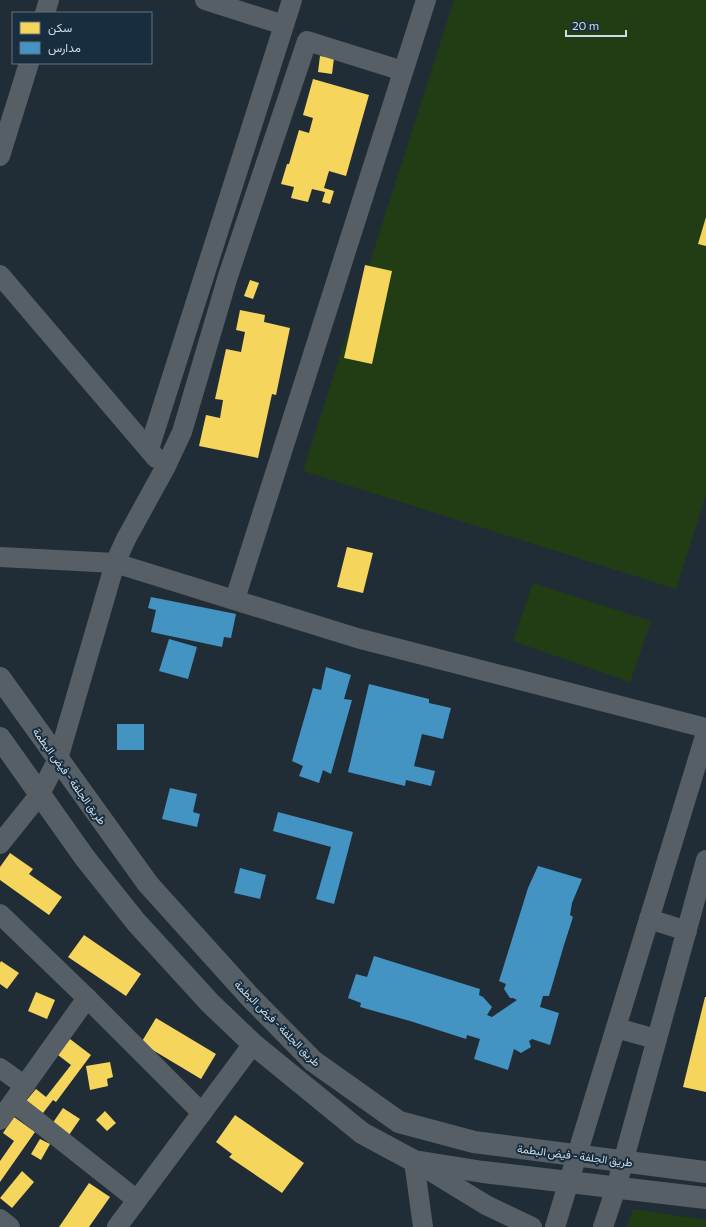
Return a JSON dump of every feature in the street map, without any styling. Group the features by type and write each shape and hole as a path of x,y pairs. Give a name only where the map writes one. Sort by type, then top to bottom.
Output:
{"main road":[{"name":"طريق الجلفة - فيض البطمة","path":"0,678 148,884 249,996 313,1061 399,1122 474,1142 706,1172"},
{"path":"0,738 85,858 136,922 210,1003 253,1044 362,1133 414,1161 483,1172 706,1198"}],"street":[{"path":"45,12 49,0"},
{"path":"205,0 284,25"},
{"path":"149,449 292,0"},
{"path":"235,600 426,0"},
{"path":"0,844 40,794 58,759 115,563 126,539 165,468 182,432 228,276 307,41 403,71"},
{"path":"0,156 29,64"},
{"path":"0,275 165,468"},
{"path":"0,557 115,563 357,638 706,728"},
{"path":"554,1227 706,733"},
{"path":"603,1227 616,1188 706,860"},
{"path":"0,914 87,998 202,1113"},
{"path":"649,919 686,931"},
{"path":"0,1120 87,998"},
{"path":"616,1028 656,1039"},
{"path":"117,1227 253,1044"},
{"path":"0,1068 25,1086"},
{"path":"13,1102 137,1200"},
{"path":"414,1161 423,1227"},
{"path":"414,1161 486,1205 532,1227"},
{"path":"0,1219 10,1227"}],"green space":[{"path":"454,0 706,0 706,495 676,589 303,471"},
{"path":"533,583 651,621 630,682 513,641"},
{"path":"633,1209 706,1220 706,1227 627,1227"}],"building: سكن":[{"path":"320,56 334,58 332,74 318,72"},
{"path":"313,79 369,95 346,176 329,171 324,188 334,191 330,204 322,202 325,192 312,189 308,202 291,198 294,187 281,184 287,164 289,164 299,130 309,133 313,118 303,115"},
{"path":"706,217 706,246 698,244"},
{"path":"365,265 392,271 372,364 344,358"},
{"path":"250,280 259,283 253,299 244,296"},
{"path":"240,310 265,315 264,322 290,328 276,395 272,394 258,458 199,446 206,415 220,418 223,400 215,399 226,349 241,352 245,332 236,330"},
{"path":"347,547 373,553 363,593 337,587"},
{"path":"10,853 33,869 29,874 62,897 49,915 0,880 0,867"},
{"path":"84,935 141,974 126,996 68,957"},
{"path":"1,961 19,973 7,989 0,984"},
{"path":"36,992 55,1000 47,1019 28,1011"},
{"path":"706,997 706,1092 683,1087"},
{"path":"156,1018 216,1054 201,1079 141,1043"},
{"path":"70,1039 91,1055 56,1102 53,1100 43,1113 26,1101 36,1089 46,1097 71,1065 58,1055"},
{"path":"110,1062 113,1077 107,1079 108,1086 90,1090 86,1066"},
{"path":"63,1108 80,1119 69,1135 52,1124"},
{"path":"105,1111 116,1123 107,1131 96,1120"},
{"path":"235,1115 304,1163 282,1193 229,1157 232,1154 216,1142"},
{"path":"14,1117 35,1132 0,1182 0,1161 14,1141 3,1133"},
{"path":"40,1139 50,1144 41,1160 31,1154"},
{"path":"22,1171 34,1182 12,1208 0,1198"},
{"path":"89,1183 110,1197 89,1227 59,1227"}],"building: مدارس":[{"path":"151,597 236,614 231,638 224,637 222,647 151,632 156,610 148,608"},
{"path":"169,639 197,647 188,679 159,671"},
{"path":"326,667 351,675 344,699 352,700 331,774 323,770 319,783 299,776 303,766 292,761 313,688 321,690"},
{"path":"369,684 429,699 429,703 451,708 443,739 422,734 414,766 435,771 431,786 406,780 405,786 348,772"},
{"path":"117,724 144,724 144,750 117,750"},
{"path":"170,788 197,794 193,812 200,814 197,827 162,819"},
{"path":"278,812 353,832 334,904 316,899 331,847 273,831"},
{"path":"538,866 582,879 572,903 570,915 573,917 549,996 543,996 540,1007 559,1013 550,1045 532,1039 529,1041 531,1047 521,1053 514,1049 508,1070 474,1059 480,1039 467,1035 466,1039 360,1007 361,1003 348,998 356,974 367,977 374,956 480,989 479,995 483,997 492,1007 487,1015 492,1017 517,1000 510,998 504,989 506,984 499,981 528,888"},
{"path":"240,868 266,875 260,899 234,893"}]}
